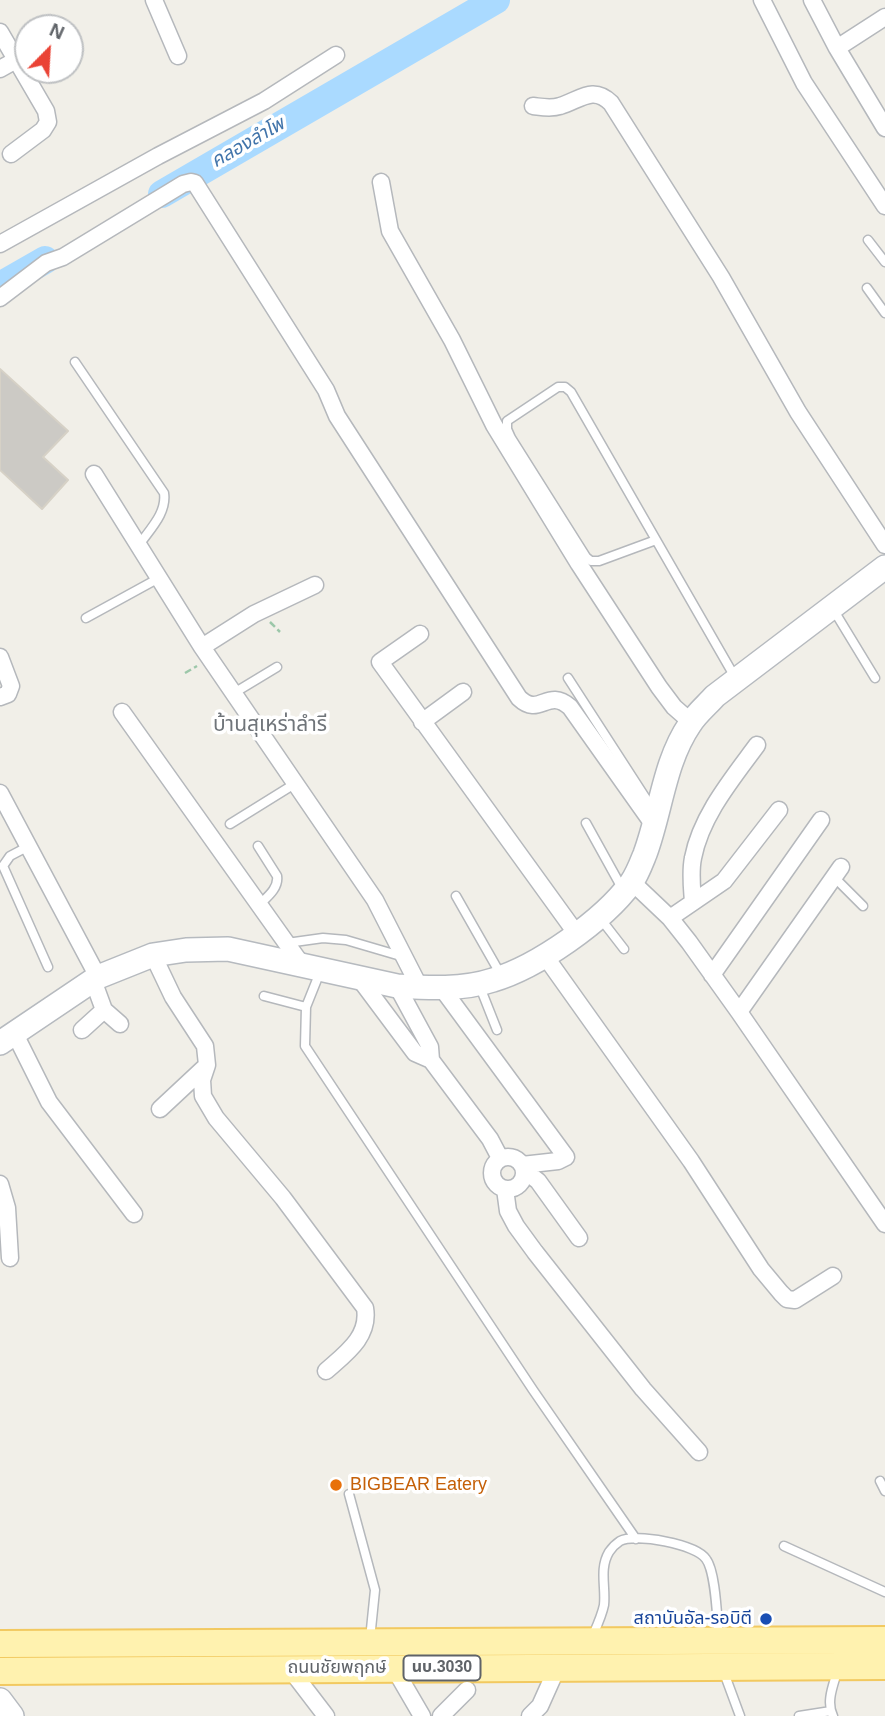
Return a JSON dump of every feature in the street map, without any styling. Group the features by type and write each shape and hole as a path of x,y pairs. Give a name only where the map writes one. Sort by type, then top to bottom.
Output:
{"main road":[{"name":"ถนนชัยพฤกษ์","path":"0,1644 885,1640"},
{"name":"ถนนชัยพฤกษ์","path":"0,1671 885,1666"}],"street":[{"path":"154,0 178,56"},
{"path":"762,0 804,83 885,206"},
{"path":"812,0 837,48 883,120"},
{"path":"837,48 885,17"},
{"path":"0,32 14,56"},
{"path":"0,244 264,101 336,55"},
{"path":"11,154 43,130 48,122 46,111 30,84"},
{"path":"533,106 560,106 578,97 596,93 604,95 611,103 720,277 798,412 885,545"},
{"path":"381,182 390,231 452,340 494,425 579,564 659,687 674,707 691,722"},
{"path":"1,294 46,263 63,257 183,184 195,183 326,390 337,415 519,698 527,705 534,706 554,699 563,700 656,822"},
{"path":"94,474 202,647 375,900 419,987 431,1059 490,1139 500,1158"},
{"path":"134,1214 49,1102 7,1038 95,978 153,956 204,948 228,949 359,978 419,987 479,984 502,977 545,956 598,915 628,886 656,822 671,759 691,722 715,696 885,567"},
{"path":"202,647 254,614 315,585"},
{"path":"420,634 380,662 576,933"},
{"path":"0,657 11,686 8,694 0,697"},
{"path":"422,722 463,692"},
{"path":"121,712 287,943 312,967"},
{"path":"693,902 691,867 702,833 726,787 757,745"},
{"path":"0,793 95,978 104,1010 120,1024"},
{"path":"670,918 710,892 732,872 779,810"},
{"path":"712,975 821,820"},
{"path":"739,1012 837,872"},
{"path":"628,886 670,918 739,1012 885,1224"},
{"path":"153,956 173,998 200,1036 207,1054 202,1080 203,1096 216,1118 283,1198 365,1308 367,1319 352,1349 326,1371"},
{"path":"545,956 691,1161 761,1269 781,1293 787,1299 795,1300 834,1276"},
{"path":"359,978 415,1053 431,1059"},
{"path":"419,987 566,1157 524,1168"},
{"path":"82,1030 104,1010"},
{"path":"160,1109 207,1065"},
{"path":"524,1168 524,1177 517,1187 505,1189 496,1184 492,1175 493,1166 500,1158 513,1157 538,1181 579,1238"},
{"path":"0,1184 4,1237 10,1258"},
{"path":"505,1189 508,1211 535,1252 643,1389 699,1452"},
{"path":"394,1668 422,1716"},
{"path":"530,1716 540,1706 557,1668"},
{"path":"290,1669 326,1716"},
{"path":"441,1716 467,1690"}],"lane":[{"path":"869,240 885,262"},
{"path":"867,288 885,313"},
{"path":"75,362 164,493 165,502 161,514 139,545"},
{"path":"656,540 599,561 591,561 511,438 507,421 558,387 565,387 571,392 737,680"},
{"path":"86,618 159,578"},
{"path":"832,607 875,678"},
{"path":"234,693 278,667"},
{"path":"568,678 656,822"},
{"path":"230,824 296,783"},
{"path":"586,823 628,886"},
{"path":"29,846 10,856 3,866 48,967"},
{"path":"258,846 278,881 260,905"},
{"path":"837,872 863,906"},
{"path":"456,896 502,977"},
{"path":"598,915 624,949"},
{"path":"287,943 323,939 346,940 406,957"},
{"path":"312,967 306,1007 305,1046 533,1390 636,1539"},
{"path":"479,984 497,1030"},
{"path":"264,996 306,1007"},
{"path":"880,1481 885,1491"},
{"path":"349,1494 375,1590 369,1642"},
{"path":"591,1641 604,1604 604,1567 609,1551 621,1540 636,1539 680,1544 706,1558 711,1570 719,1641"},
{"path":"784,1546 885,1592"},
{"path":"799,1716 832,1714 831,1690 839,1666"},
{"path":"722,1667 740,1716"}],"building":[{"path":"0,369 68,431 43,457 68,480 42,509 0,470"}],"waterway":[{"name":"คลองลำโพ","path":"162,194 496,0"},
{"name":"คลองลำโพ","path":"0,286 45,260"}],"place":[{"name":"BIGBEAR Eatery","path":"336,1485"},
{"name":"สถาบันอัล-รอบิตี","path":"766,1619"}],"district":[{"name":"บ้านสุเหร่าลำรี","path":"270,725"}]}
